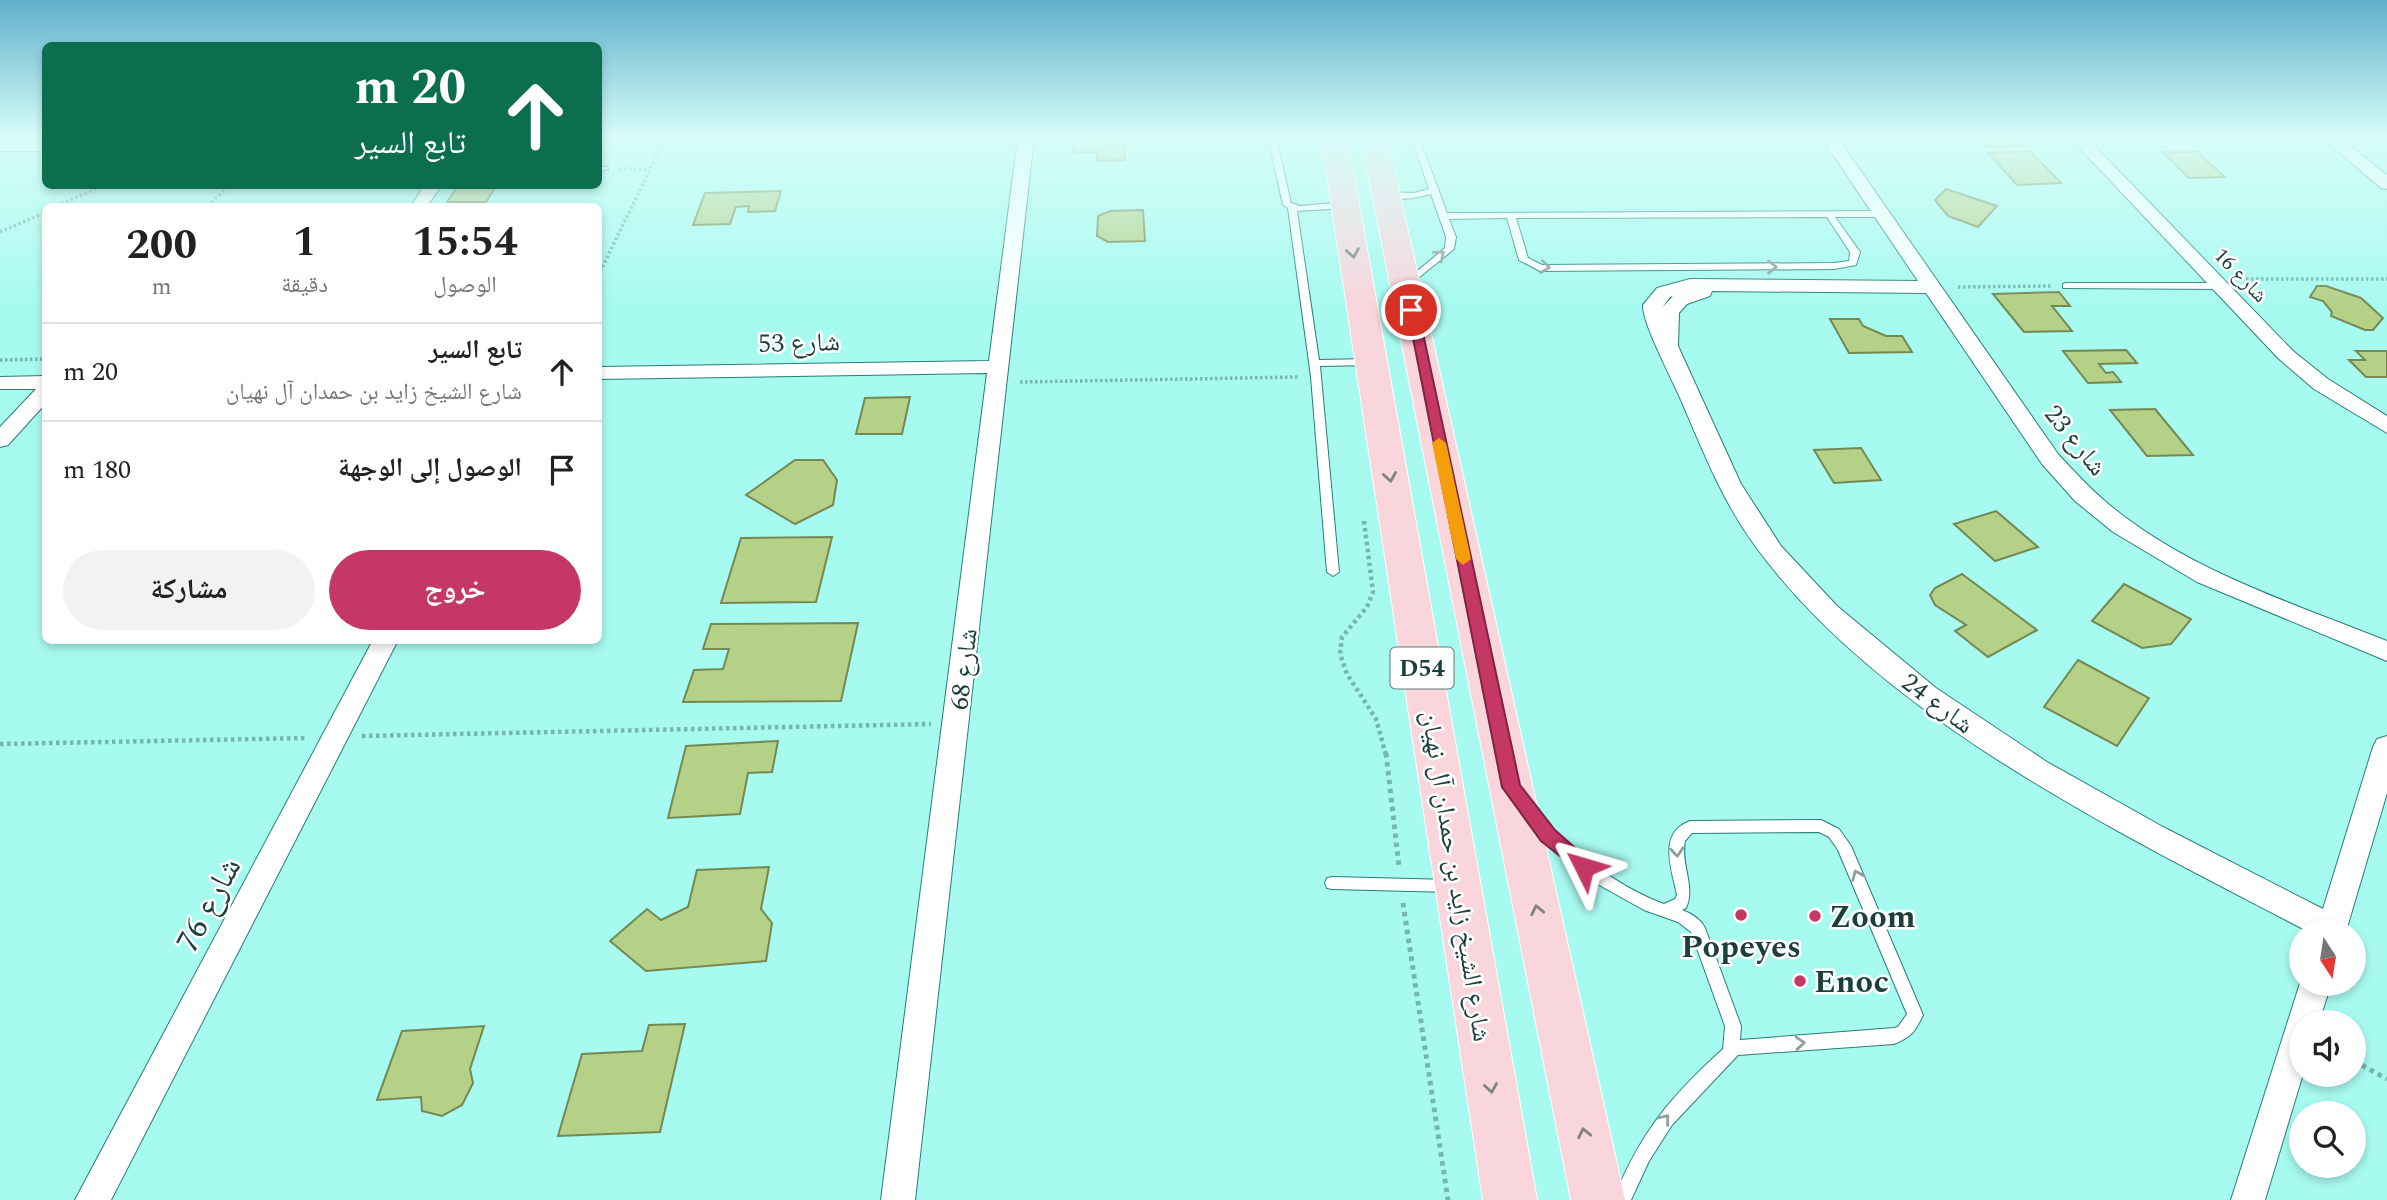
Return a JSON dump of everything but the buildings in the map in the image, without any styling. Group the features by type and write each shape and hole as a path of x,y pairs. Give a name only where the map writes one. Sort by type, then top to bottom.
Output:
{"main road":[{"name":"شارع الشيخ زايد بن حمدان آل نهيان","path":"1343,193 1510,1200"},
{"name":"D54","path":"1387,195 1598,1200"}],"street":[{"name":"شارع 68","path":"898,1200 1020,193"},
{"name":"شارع 23","path":"1868,193 2050,459 2102,512 2148,544 2200,572 2387,651"},
{"name":"شارع 16","path":"2131,193 2303,370 2342,399 2387,426"},
{"name":"شارع 24","path":"1933,288 1744,287 1688,296 1674,305 1667,319 1668,347 1746,514 1784,567 1846,630 1936,703 2056,784 2310,919"},
{"name":"شارع 53","path":"602,373 999,374"},
{"path":"0,383 42,382"},
{"path":"0,440 42,394"},
{"name":"شارع 76","path":"92,1200 384,644"},
{"path":"2334,919 2387,747"},
{"path":"2248,1200 2289,1067"}],"lane":[{"path":"1282,193 1284,202 1292,207 1345,205"},
{"path":"1387,195 1414,197 1426,193"},
{"path":"1406,285 1449,250 1451,237 1433,193"},
{"path":"1292,207 1316,377 1333,572"},
{"path":"1511,217 1524,260 1540,268 1845,266 1856,258 1855,252 1829,214"},
{"path":"1442,216 1882,214"},
{"path":"2066,286 2217,283"},
{"path":"1314,363 1371,362"},
{"path":"1511,787 1548,835 1570,857 1625,894 1691,922 1702,936 1733,1026 1732,1048"},
{"path":"1622,1200 1634,1169 1654,1132 1674,1107 1732,1048 1894,1036 1911,1024 1915,1015 1844,846 1834,833 1821,826 1690,827 1682,830 1675,845 1684,895 1676,907 1663,911"},
{"path":"1332,883 1458,886"}],"path":[{"path":"64,203 86,193"},
{"path":"602,268 638,193"},
{"path":"0,232 42,214"},
{"path":"2217,283 2387,279"},
{"path":"1933,288 2066,286"},
{"path":"0,360 42,359"},
{"path":"999,374 1316,377"},
{"path":"1362,510 1373,589 1363,612 1345,631 1340,654 1351,679 1374,716 1383,739 1401,885 1448,1200"},
{"path":"0,744 956,723"},
{"path":"2366,1068 2387,1079"}],"slow traffic":[{"path":"1439,443 1463,559"}],"place":[{"name":"Popeyes","path":"1741,915"},
{"name":"Zoom","path":"1815,916"},
{"name":"Enoc","path":"1800,981"}],"route":[{"path":"1411,310 1511,787 1548,835 1584,867"}]}
